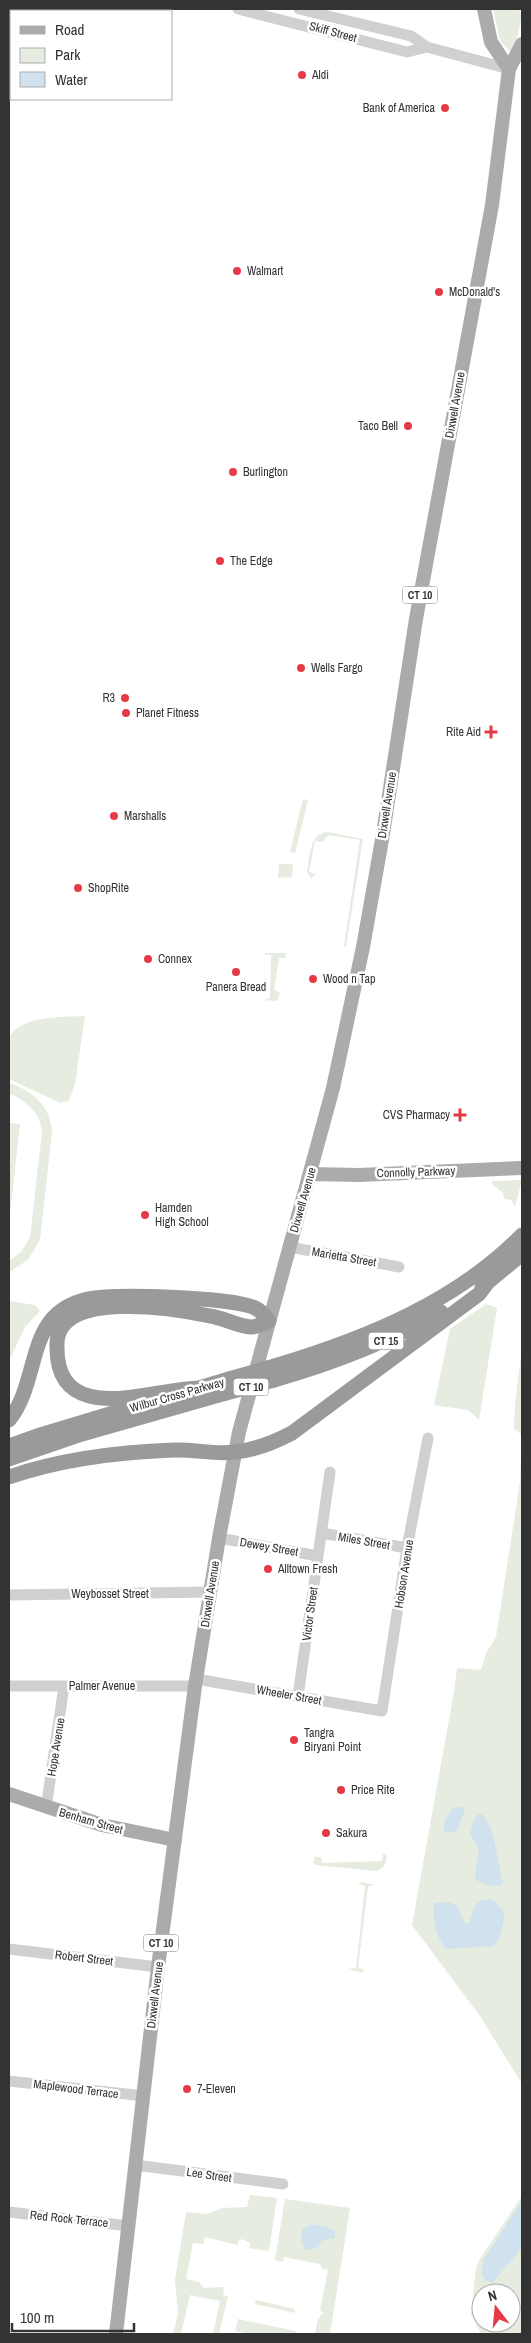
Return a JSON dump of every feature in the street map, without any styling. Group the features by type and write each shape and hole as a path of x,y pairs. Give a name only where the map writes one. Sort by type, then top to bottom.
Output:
{"highway":[{"name":"Wilbur Cross Parkway","path":"9,1459 228,1386 278,1365 378,1331 455,1289 484,1276 522,1235"},
{"name":"Wilbur Cross Parkway","path":"9,1446 36,1436 199,1388 274,1380 360,1353 402,1334 484,1276 522,1254"},
{"path":"9,1477 66,1462 120,1454 175,1450 234,1453 278,1441 292,1433 479,1294 484,1276"},
{"path":"9,1420 24,1396 42,1337 52,1320 67,1306 85,1300 119,1296 200,1299 255,1307 263,1312 269,1321 251,1327 213,1316 178,1310 105,1307 82,1312 66,1323 57,1340 56,1361 65,1380 80,1392 102,1399 128,1399 179,1388 199,1388"}],"main road":[{"path":"484,9 491,42 516,70"},
{"name":"Dixwell Avenue","path":"116,2334 158,1967 196,1682 234,1453 332,1088 365,938 416,620 522,44"},
{"name":"Connolly Parkway","path":"310,1174 359,1175 522,1168"},
{"name":"Benham Street","path":"9,1794 46,1808 110,1827 176,1840"}],"street":[{"name":"Skiff Street","path":"238,9 407,52 427,48"},
{"name":"Skiff Street","path":"299,9 411,36 427,48 516,70"},
{"name":"Marietta Street","path":"289,1247 399,1267"},
{"name":"Hobson Avenue","path":"382,1711 428,1438"},
{"name":"Victor Street","path":"298,1696 330,1472"},
{"name":"Miles Street","path":"321,1533 408,1548"},
{"name":"Dewey Street","path":"219,1538 318,1556"},
{"name":"Weybosset Street","path":"9,1595 211,1592"},
{"name":"Wheeler Street","path":"196,1682 298,1696 382,1711"},
{"name":"Palmer Avenue","path":"9,1686 196,1682"},
{"name":"Hope Avenue","path":"46,1808 64,1686"},
{"name":"Robert Street","path":"9,1949 158,1967"},
{"name":"Maplewood Terrace","path":"9,2081 144,2096"},
{"name":"Lee Street","path":"135,2165 283,2184"},
{"name":"Red Rock Terrace","path":"9,2212 128,2226"}],"green space":[{"path":"493,9 518,9 522,15 515,49 510,52 500,41"},
{"path":"303,799 308,800 295,853 290,852"},
{"path":"327,832 363,839 346,947 344,946 360,840 329,835 322,842 315,841 309,872 316,874 311,878 307,872 311,847 317,837"},
{"path":"279,864 293,864 292,877 278,878"},
{"path":"265,953 286,953 285,958 279,958 274,990 280,993 277,1001 264,1000 270,998 271,955 265,955"},
{"path":"85,1016 75,1084 69,1101 60,1103 9,1079 8,1043 14,1031 21,1025 31,1021 54,1017"},
{"path":"9,1083 26,1090 39,1101 48,1115 52,1133 40,1240 28,1260 9,1272 9,1261 21,1252 30,1237 42,1132 38,1118 31,1108 26,1103 9,1094"},
{"path":"9,1123 20,1124 9,1222"},
{"path":"522,1180 515,1207 511,1200 504,1199 503,1193 492,1184 492,1181"},
{"path":"9,1301 35,1305 40,1311 25,1327 9,1361"},
{"path":"486,1304 497,1308 479,1420 468,1410 434,1405 450,1329"},
{"path":"522,1348 522,1435 514,1429"},
{"path":"522,1435 522,2084 480,2016 412,1925 457,1668 481,1670 486,1653 496,1637 520,1482"},
{"path":"383,1854 386,1855 386,1863 381,1869 376,1871 316,1865 313,1863 315,1857 321,1857 322,1863 382,1861"},
{"path":"362,1882 375,1885 368,1886 358,1968 365,1970 361,1973 348,1969 356,1968 365,1886 358,1884"},
{"path":"250,2195 277,2198 269,2251 249,2248 250,2243 242,2239 238,2241 238,2245 205,2237 203,2244 193,2243 186,2279 199,2282 204,2288 224,2287 223,2295 228,2296 219,2334 213,2334 220,2301 190,2295 181,2334 173,2334 178,2314 175,2280 186,2212 207,2214 222,2208 247,2207"},
{"path":"522,2196 522,2334 481,2334 521,2333 521,2283 474,2283 476,2268"},
{"path":"285,2199 350,2208 330,2334 315,2334 318,2319 324,2312 320,2311 328,2270 322,2269 320,2264 284,2257 283,2262 275,2260"},
{"path":"256,2300 295,2309 295,2313 255,2304"},
{"path":"238,2319 295,2331 298,2334 250,2334 235,2331"}],"water":[{"path":"463,1807 465,1810 456,1832 443,1831 445,1820 453,1808"},
{"path":"480,1813 490,1825 493,1834 503,1882 501,1885 490,1886 476,1880 475,1872 479,1849 470,1834 475,1817"},
{"path":"484,1899 493,1900 503,1910 504,1919 501,1934 494,1946 446,1949 435,1927 433,1914 435,1903 448,1902 456,1905 465,1923 469,1923 475,1906"},
{"path":"522,2201 522,2248 492,2283 485,2280 481,2273 484,2259"},
{"path":"311,2224 327,2227 335,2231 335,2236 333,2239 322,2241 319,2246 311,2250 306,2250 301,2241 302,2230"}],"place":[{"name":"Aldi","path":"302,75"},
{"name":"Bank of America","path":"445,108"},
{"name":"Walmart","path":"237,271"},
{"name":"McDonald's","path":"439,292"},
{"name":"Taco Bell","path":"408,426"},
{"name":"Burlington","path":"233,472"},
{"name":"The Edge","path":"220,561"},
{"name":"Wells Fargo","path":"301,668"},
{"name":"R3","path":"125,698"},
{"name":"Planet Fitness","path":"126,713"},
{"name":"Rite Aid","path":"491,732"},
{"name":"Marshalls","path":"114,816"},
{"name":"ShopRite","path":"78,888"},
{"name":"Connex","path":"148,959"},
{"name":"Panera Bread","path":"236,972"},
{"name":"Wood n Tap","path":"313,979"},
{"name":"CVS Pharmacy","path":"460,1115"},
{"name":"Hamden High School","path":"145,1215"},
{"name":"Alltown Fresh","path":"268,1569"},
{"name":"Tangra Biryani Point","path":"294,1740"},
{"name":"Price Rite","path":"341,1790"},
{"name":"Sakura","path":"326,1833"},
{"name":"7-Eleven","path":"187,2089"}]}
